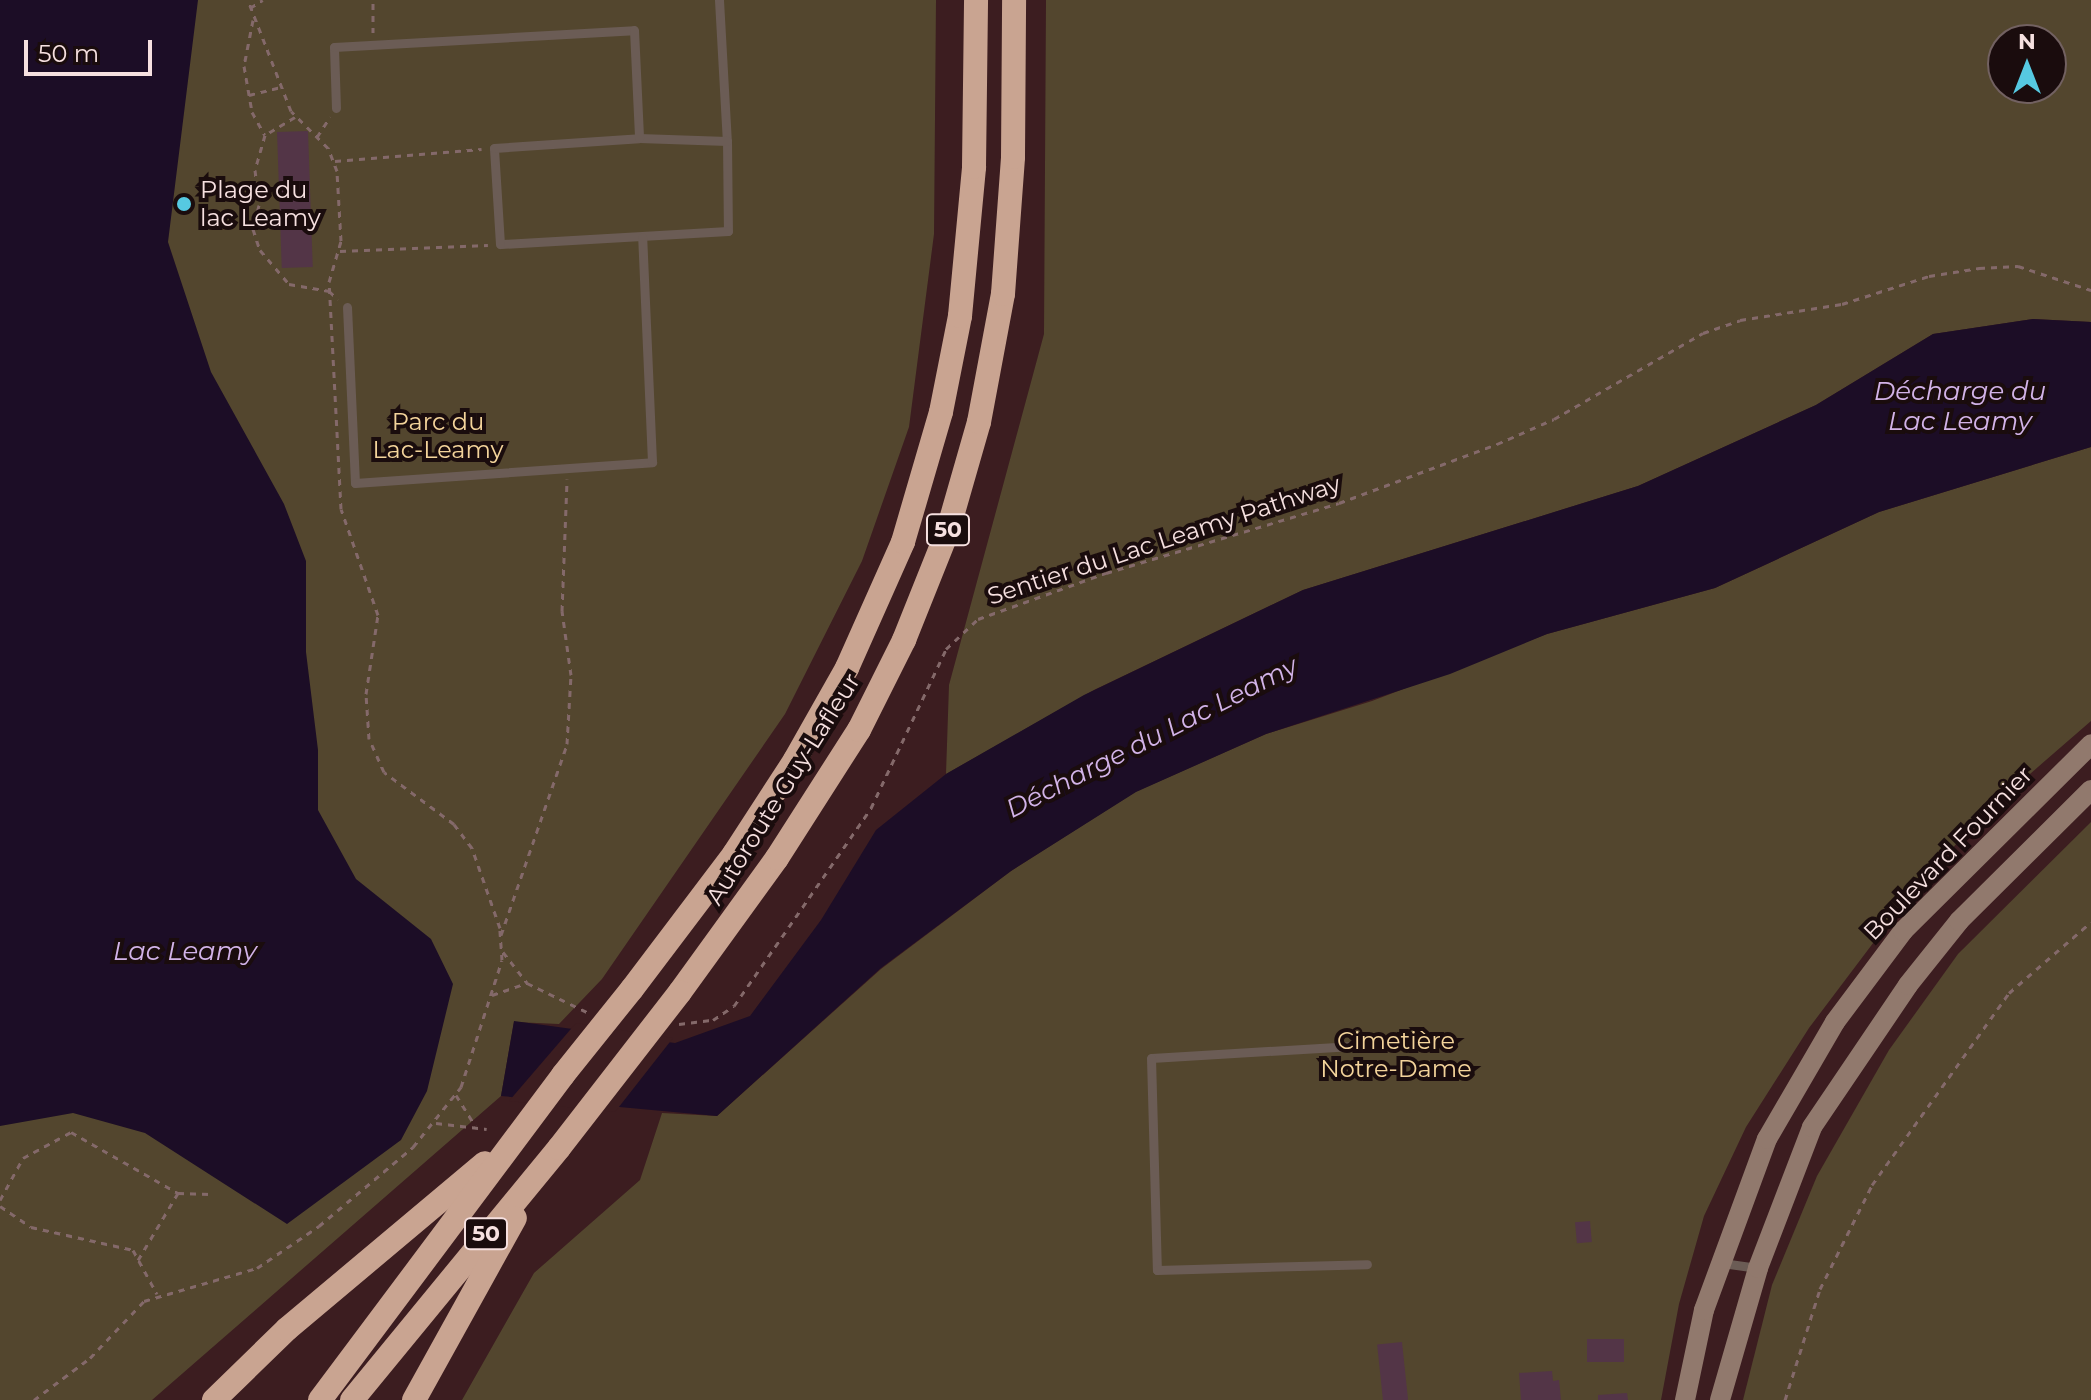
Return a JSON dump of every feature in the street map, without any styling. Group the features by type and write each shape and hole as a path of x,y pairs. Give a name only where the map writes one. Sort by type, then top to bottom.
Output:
{"highway":[{"name":"Autoroute Guy-Lafleur","path":"320,1400 441,1242 505,1146 632,989 790,770 847,668 903,542 941,412 960,316 975,159 976,0"},
{"name":"Autoroute Guy-Lafleur","path":"352,1400 559,1148 680,992 777,858 859,730 904,640 948,530 979,422 1003,294 1013,157 1014,0"},
{"path":"214,1400 287,1329 505,1146"},
{"path":"414,1400 467,1298 559,1148"}],"main road":[{"name":"Boulevard Fournier","path":"1685,1400 1719,1263 1767,1139 1835,1022 1903,931 2091,744"},
{"path":"1720,1400 1758,1268 1812,1127 1908,985 1959,921 2091,790"}],"lane":[{"path":"719,0 727,141 728,231 500,244 494,148 639,138 727,141"},
{"path":"336,108 334,47 634,30 639,138"},
{"path":"347,307 355,483 652,462 642,237"},
{"path":"1353,1046 1151,1058 1157,1270 1367,1264"},
{"path":"1719,1263 1758,1268"}],"path":[{"path":"250,8 263,0"},
{"path":"373,0 373,45"},
{"path":"254,17 244,66 249,95 265,135 255,170 259,205 253,229 260,250 289,284 329,291 347,307"},
{"path":"249,95 280,87"},
{"path":"317,137 336,108"},
{"path":"265,135 295,117"},
{"path":"334,162 494,148"},
{"path":"340,251 500,244"},
{"name":"Sentier du Lac Leamy Pathway","path":"676,1024 705,1022 734,1006 871,808 946,649 978,619 1106,573 1327,507 1506,441 1602,393 1703,333 1740,320 1842,304 1929,276 1979,268 2018,266 2091,290"},
{"path":"501,935 552,800 567,744 571,675 562,611 566,469"},
{"path":"1785,1400 1820,1289 1872,1185 2009,993 2091,922"},
{"path":"34,1400 90,1358 138,1306 157,1295 257,1268 353,1198 436,1123 456,1095 492,995 503,952 527,983 590,1013"},
{"path":"492,995 527,983"},
{"path":"456,1095 475,1125"},
{"path":"436,1123 475,1125 487,1129"},
{"path":"157,1295 133,1250 31,1227 0,1203 23,1158 71,1132 178,1193 210,1194"},
{"path":"138,1260 178,1193"}],"green space":[{"name":"Parc du Lac-Leamy","path":"0,0 936,0 934,234 909,427 862,561 785,714 602,979 559,1024 514,1022 501,1096 152,1400 0,1400"},
{"path":"1046,0 2091,0 2091,322 2033,319 1933,334 1816,405 1638,486 1303,590 1094,690 946,774 949,685 1044,334"},
{"name":"Cimetière Notre-Dame","path":"2091,447 2091,721 1978,819 1895,914 1809,1028 1746,1127 1704,1216 1679,1304 1661,1400 462,1400 534,1273 640,1180 662,1113 717,1116 881,969 1011,871 1135,792 1266,734 1372,701 1547,634 1715,588 1879,512"},
{"path":"2091,822 2091,1400 1743,1400 1772,1285 1817,1176 1889,1050 1958,954"}],"water":[{"name":"Lac Leamy","path":"0,0 198,0 168,242 211,372 284,504 306,561 306,652 318,750 318,810 356,879 431,939 453,984 427,1091 401,1140 287,1224 145,1133 73,1113 0,1126"},
{"name":"Décharge du Lac Leamy","path":"2033,319 2091,322 2091,447 1879,512 1715,588 1547,634 1450,674 1266,734 1136,792 1011,871 881,968 717,1116 501,1096 514,1021 675,1043 750,1016 821,920 876,830 946,774 1084,695 1303,590 1638,486 1816,405 1933,334"}],"pier":[{"path":"576,1023 673,1038 615,1112 509,1101"}],"building":[{"path":"308,131 313,267 282,268 277,132"},
{"path":"1590,1221 1592,1242 1577,1243 1575,1222"},
{"path":"1587,1339 1624,1339 1624,1362 1587,1362"},
{"path":"1402,1342 1408,1400 1383,1400 1377,1345"},
{"path":"1552,1371 1553,1381 1559,1380 1561,1400 1521,1400 1519,1373"},
{"path":"1627,1393 1628,1400 1598,1400 1598,1395"}],"place":[{"name":"Plage du lac Leamy","path":"184,204"}]}
